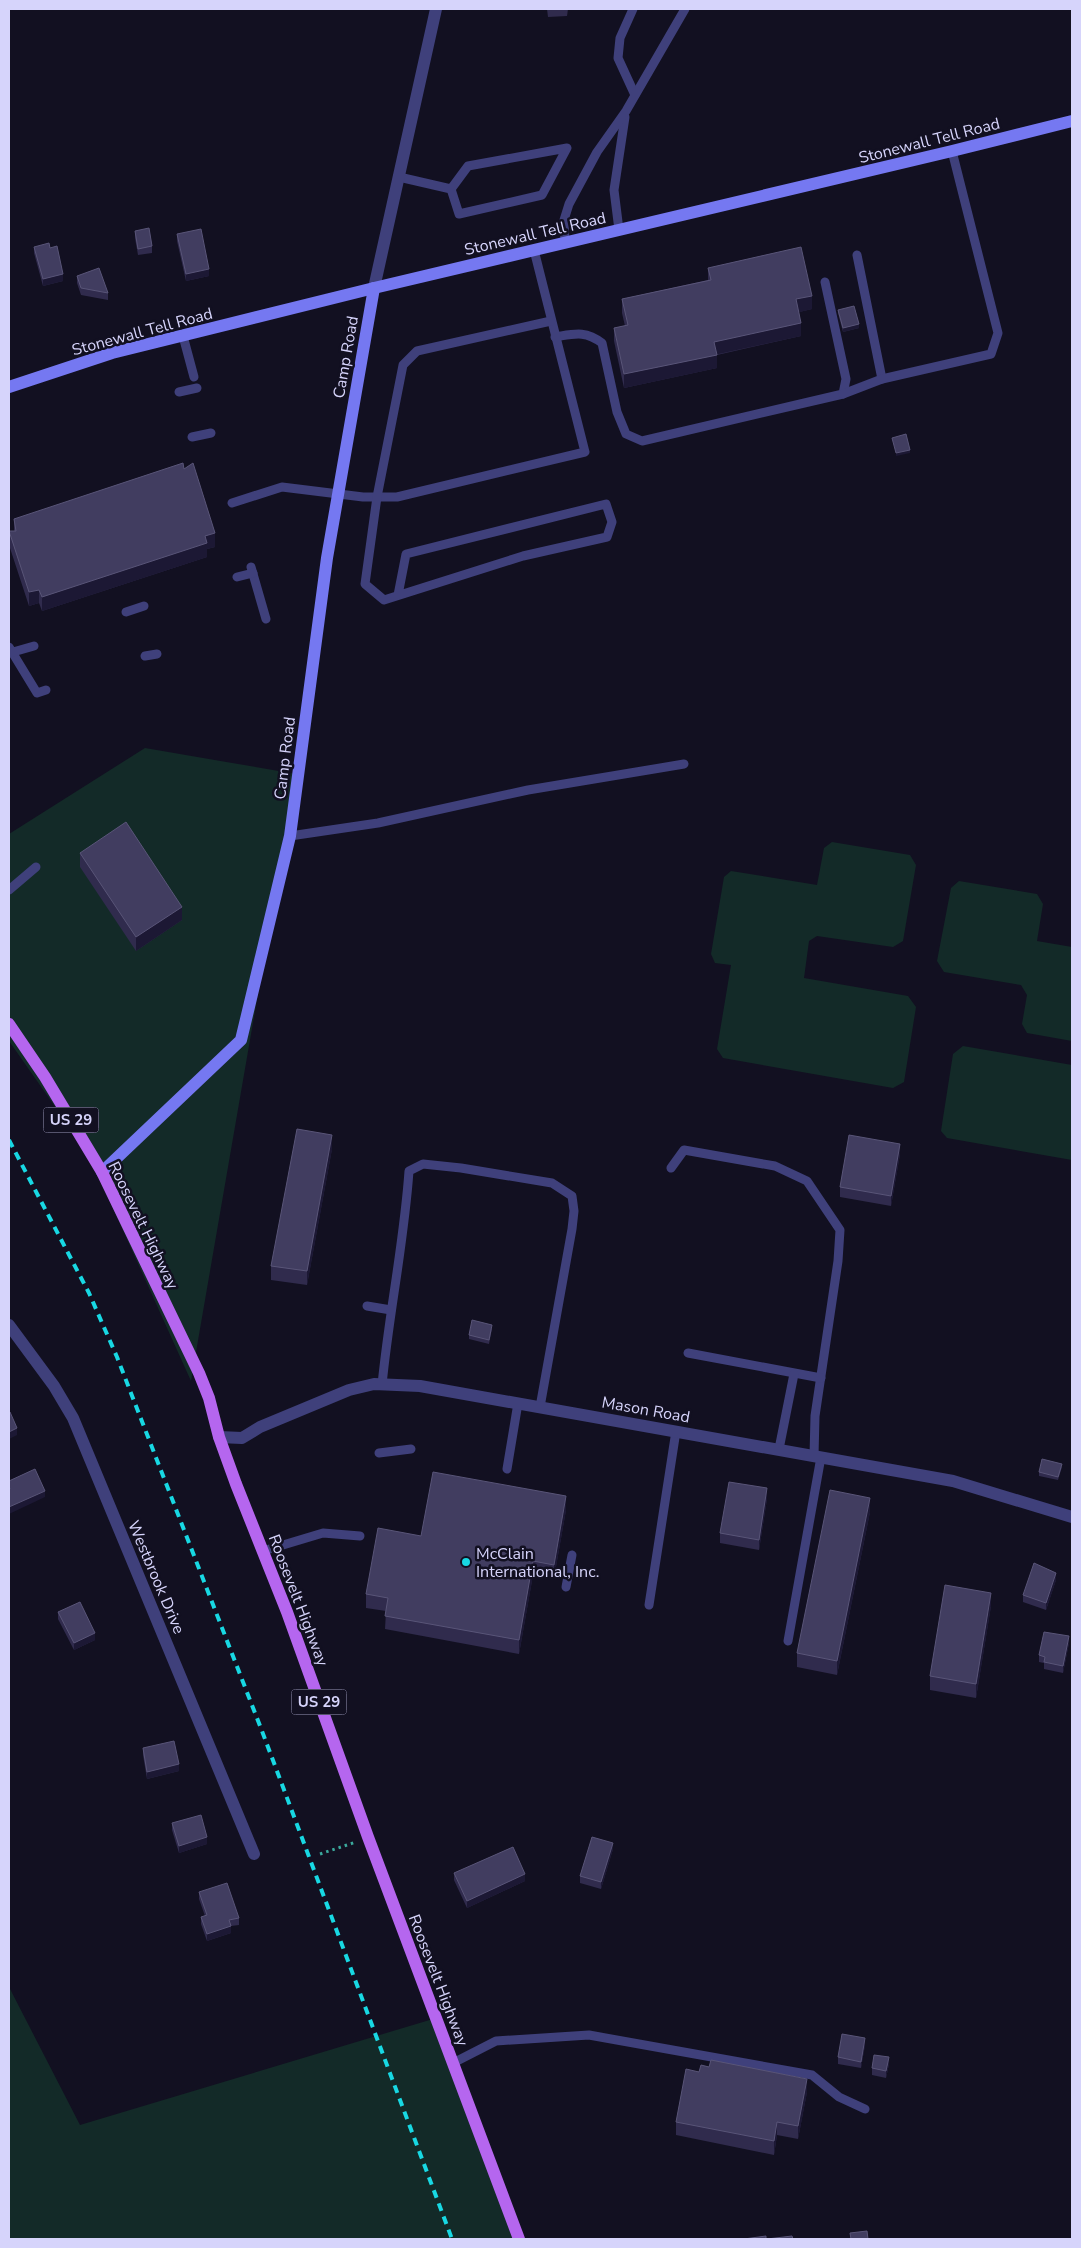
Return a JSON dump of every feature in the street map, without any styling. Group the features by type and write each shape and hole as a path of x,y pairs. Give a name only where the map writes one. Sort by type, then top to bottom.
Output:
{"main road":[{"name":"Roosevelt Highway","path":"9,1024 46,1077 102,1172 199,1373 209,1398 219,1437 287,1612 368,1837 519,2239"}],"street":[{"path":"374,288 436,9"},
{"name":"Stonewall Tell Road","path":"9,387 112,353 374,288 952,152 1072,121"},
{"name":"Camp Road","path":"102,1172 241,1040 290,836 327,558 374,288"},
{"name":"Westbrook Drive","path":"9,1325 54,1386 73,1418 254,1854"},
{"name":"Mason Road","path":"219,1437 242,1438 260,1427 349,1390 374,1384 420,1386 953,1481 1072,1517"}],"lane":[{"path":"633,9 620,38 618,58 635,95"},
{"path":"565,243 564,220 568,204 597,152 626,111 684,9"},
{"path":"619,230 614,190 618,150 626,111"},
{"path":"567,148 542,195 459,214 452,189 468,166 567,148"},
{"path":"555,337 578,334 591,335 602,343 617,412 623,427 626,434 642,441 843,394 882,379 991,354 998,334 952,152"},
{"path":"399,177 452,189"},
{"path":"232,503 282,487 338,494 397,497 585,452 534,250"},
{"path":"857,255 882,379"},
{"path":"825,282 846,379 843,394"},
{"path":"398,595 406,554 606,504 612,522 607,537 523,556 384,600 365,584 377,497 403,365 417,351 551,321"},
{"path":"183,336 194,377"},
{"path":"179,392 198,388"},
{"path":"192,437 211,433"},
{"path":"236,578 252,570 266,620"},
{"path":"126,612 144,606"},
{"path":"34,646 11,650 37,693 46,690"},
{"path":"145,656 157,654"},
{"path":"290,836 378,823 528,790 684,764"},
{"path":"9,890 36,867"},
{"path":"671,1168 684,1150 775,1166 807,1181 840,1230 838,1261 815,1416 817,1456 788,1641"},
{"path":"382,1385 405,1220 409,1171 423,1164 461,1168 552,1183 572,1196 574,1211 572,1229 540,1407"},
{"path":"367,1306 391,1310"},
{"path":"688,1354 821,1378"},
{"path":"779,1449 794,1374"},
{"path":"507,1469 518,1403"},
{"path":"649,1604 676,1431"},
{"path":"379,1453 411,1449"},
{"path":"263,1551 323,1533 360,1536"},
{"path":"566,1587 572,1555"},
{"path":"452,2063 496,2041 590,2035 812,2074 839,2097 865,2109"}],"path":[{"path":"320,1854 368,1837"}],"green space":[{"path":"145,748 296,774 191,1381 89,1155 9,1041 9,834"},
{"path":"832,842 910,855 916,865 903,941 893,947 817,936 809,941 804,978 908,996 916,1007 904,1082 893,1088 723,1058 717,1049 731,965 715,963 711,954 724,877 731,871 817,885 824,848"},
{"path":"959,881 1037,894 1043,904 1037,941 1072,947 1072,1041 1027,1033 1022,1024 1027,995 1021,985 944,972 937,961 951,888"},
{"path":"963,1046 1072,1065 1072,1160 947,1138 941,1131 953,1054"},
{"path":"9,1987 80,2125 433,2019 514,2239 9,2239"}],"building":[{"path":"149,228 152,246 138,249 135,231"},
{"path":"201,229 209,269 186,274 177,234"},
{"path":"49,243 50,248 57,246 63,274 43,279 34,247"},
{"path":"801,247 812,296 796,299 801,323 714,342 717,355 624,374 614,328 628,325 622,299 711,280 708,268"},
{"path":"99,268 108,293 81,288 77,276"},
{"path":"854,306 859,324 843,328 838,310"},
{"path":"906,434 910,450 896,453 892,438"},
{"path":"183,463 184,469 193,463 215,533 205,536 207,543 42,597 39,590 29,592 9,531 16,531 14,519"},
{"path":"126,822 182,907 136,937 80,853"},
{"path":"297,1129 332,1135 307,1271 271,1266"},
{"path":"849,1135 900,1144 891,1196 840,1187"},
{"path":"472,1320 492,1325 489,1340 469,1335"},
{"path":"9,1413 17,1428 9,1432"},
{"path":"1042,1459 1062,1464 1058,1477 1039,1472"},
{"path":"35,1469 45,1491 9,1507 9,1481"},
{"name":"McClain International, Inc.","path":"433,1472 566,1496 554,1565 533,1561 519,1640 385,1616 388,1598 366,1594 378,1528 421,1536"},
{"path":"729,1482 767,1488 759,1540 720,1533"},
{"path":"830,1490 870,1498 837,1661 797,1653"},
{"path":"1034,1563 1056,1573 1046,1603 1023,1595"},
{"path":"945,1585 991,1593 976,1684 930,1676"},
{"path":"80,1602 95,1633 74,1643 58,1612"},
{"path":"1044,1632 1069,1636 1063,1666 1044,1662 1045,1657 1039,1655"},
{"path":"174,1741 179,1764 147,1772 143,1748"},
{"path":"201,1815 207,1837 179,1846 172,1823"},
{"path":"592,1837 613,1843 601,1882 580,1876"},
{"path":"513,1847 525,1874 467,1901 454,1873"},
{"path":"227,1883 239,1918 229,1920 231,1926 207,1934 201,1917 207,1915 199,1892"},
{"path":"842,2034 865,2038 861,2062 838,2057"},
{"path":"874,2055 889,2057 886,2071 872,2068"},
{"path":"711,2060 807,2079 798,2126 777,2122 774,2141 676,2122 686,2069 699,2072 701,2065 709,2067"},
{"path":"867,2231 868,2239 851,2239 850,2233"},
{"path":"766,2236 766,2239 744,2239"},
{"path":"792,2236 793,2239 767,2239"}],"railway":[{"path":"9,1140 89,1293 117,1357 262,1731 452,2239"}],"place":[{"name":"McClain International, Inc.","path":"466,1562"}]}
